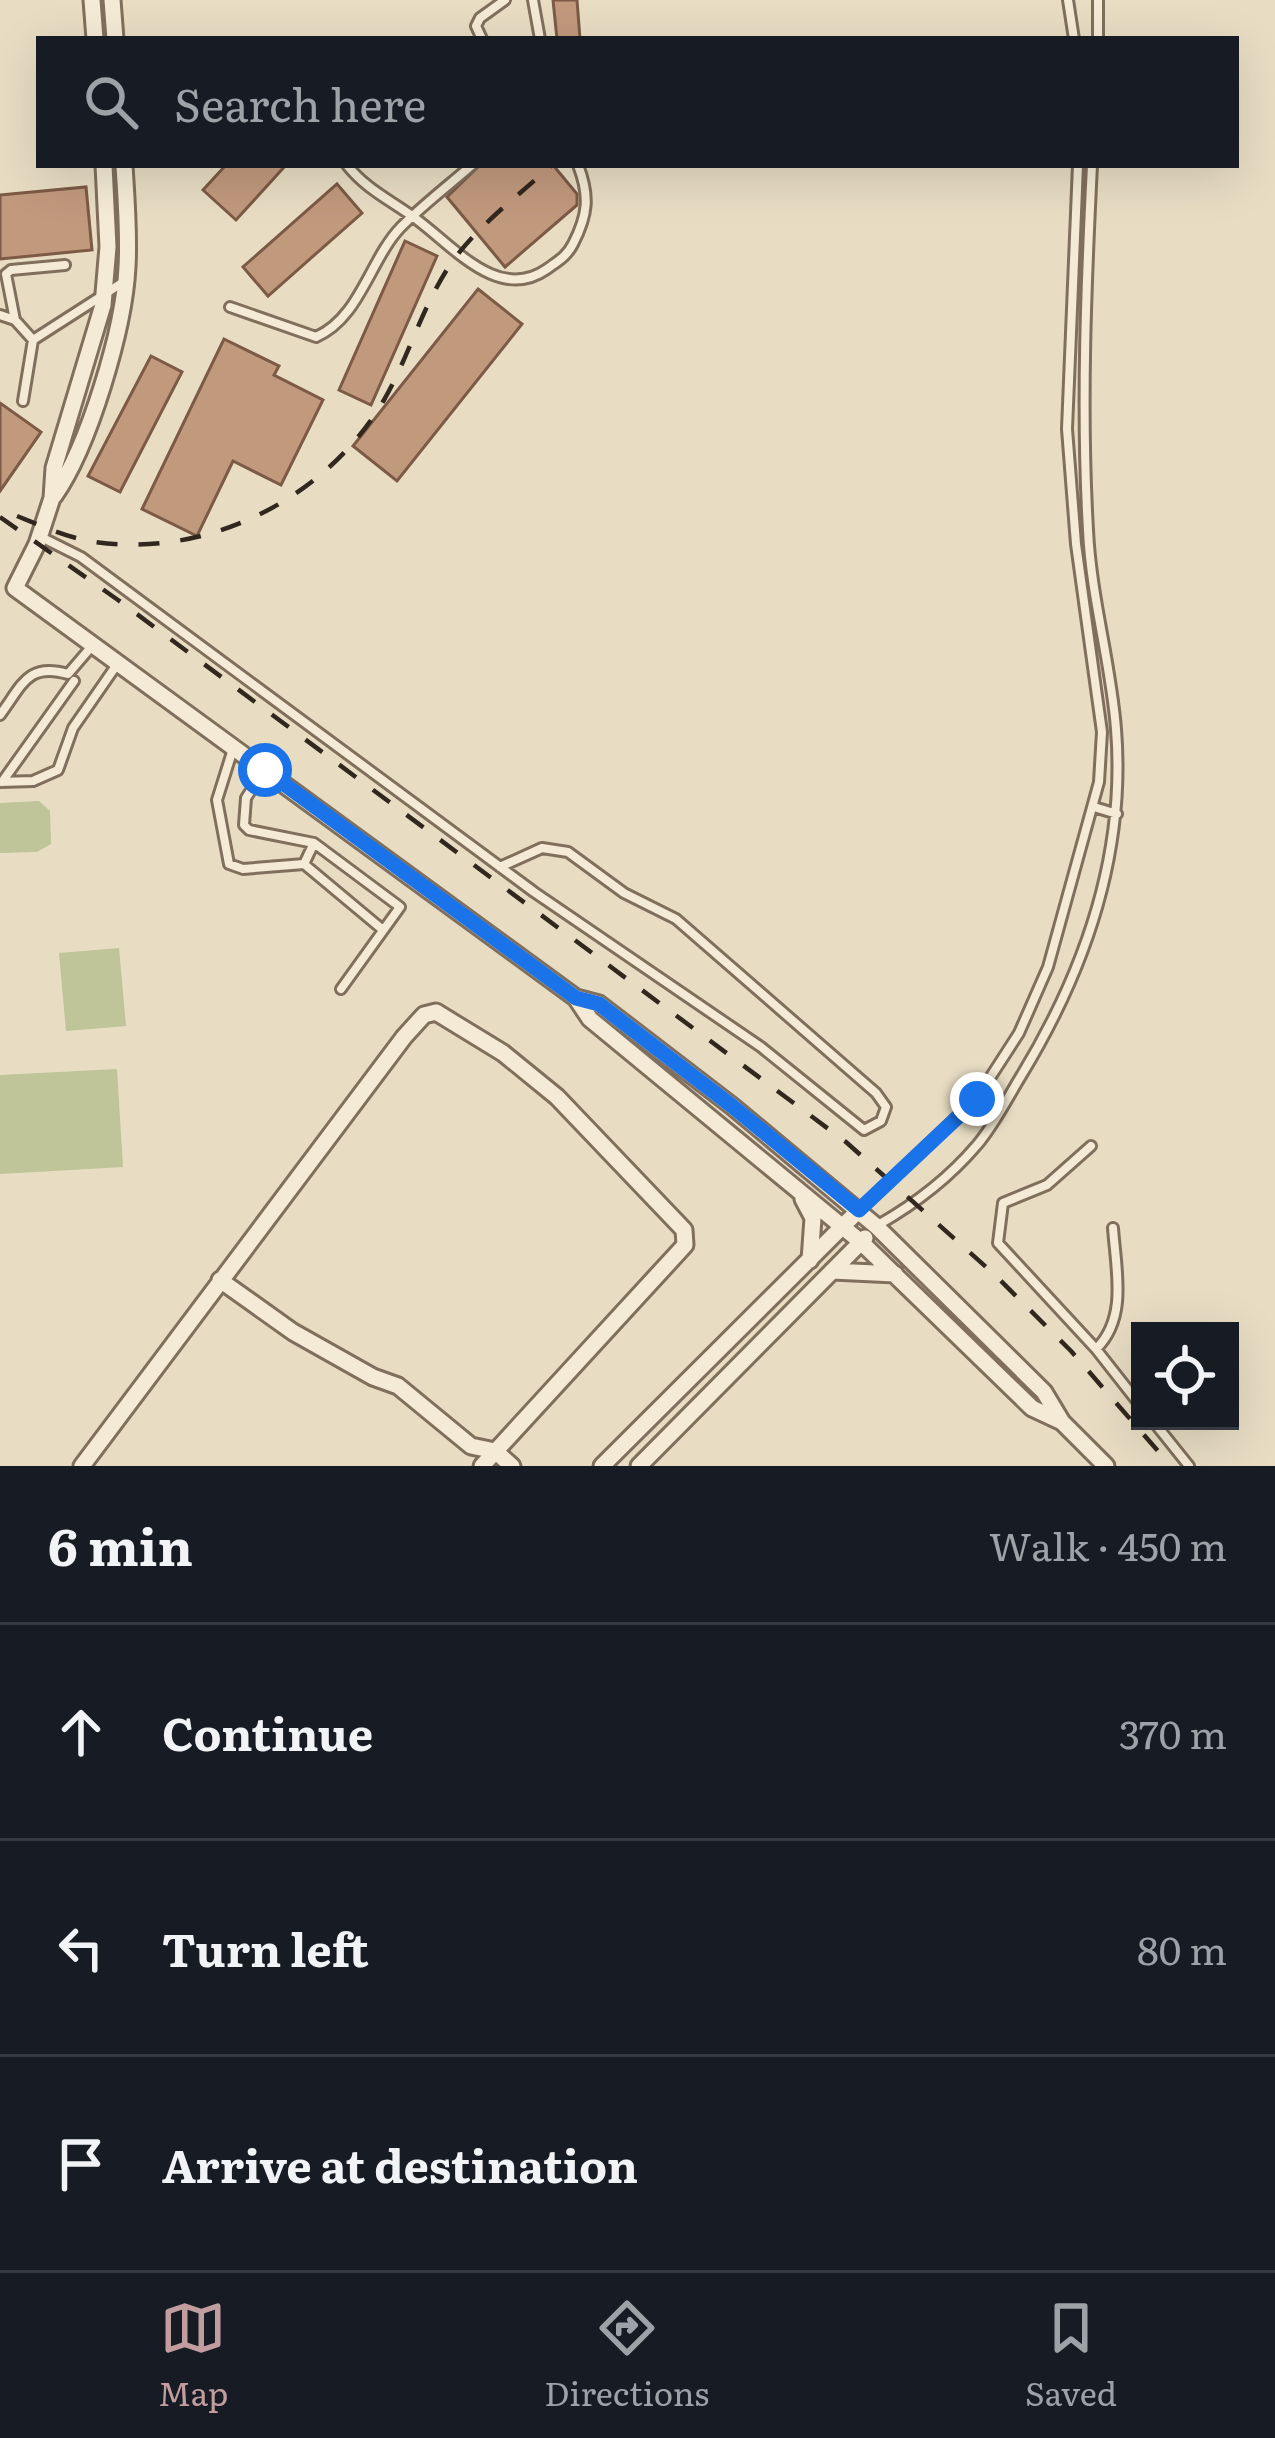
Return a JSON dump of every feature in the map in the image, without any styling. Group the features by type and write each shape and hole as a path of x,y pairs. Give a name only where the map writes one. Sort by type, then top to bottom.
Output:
{"street":[{"path":"92,0 95,36"},
{"path":"112,0 115,36"},
{"path":"15,588 52,498 54,468 90,358 104,292 108,225 104,168"},
{"path":"52,498 69,473 86,429 126,281 124,168"},
{"path":"0,578 576,998 590,1019 861,1242 1032,1408 1062,1422"},
{"path":"576,998 599,1004 859,1210 1044,1392 1062,1422 1106,1466"},
{"path":"82,1466 416,1022 436,1012 503,1053 557,1097 686,1238 685,1245 479,1466 471,1446"},
{"path":"791,1183 813,1218 810,1260"},
{"path":"602,1466 859,1210"},
{"path":"639,1466 877,1226"},
{"path":"832,1271 895,1274"},
{"path":"220,1280 293,1332 398,1386 471,1446 495,1451 512,1466"},
{"path":"641,1429 658,1448"}],"lane":[{"path":"481,36 476,26 480,18 505,0"},
{"path":"533,0 539,36"},
{"path":"1068,0 1074,36"},
{"path":"1097,36 1098,0"},
{"path":"349,168 363,184 483,273 507,280 532,280 568,255 588,215 579,168"},
{"path":"230,307 316,337 328,332 348,311 398,230 469,168"},
{"path":"859,1210 977,1099 1018,1033 1048,967 1100,782 1102,732 1076,544 1067,429 1078,168"},
{"path":"877,1226 926,1194 979,1144 1044,1038 1096,916 1117,814 1116,729 1088,544 1082,428 1092,168"},
{"path":"15,320 6,274 65,265"},
{"path":"23,401 33,340 126,281"},
{"path":"1071,300 1086,300"},
{"path":"0,315 15,320 33,340"},
{"path":"39,536 81,557 500,867 711,1011 864,1130 881,1121 886,1107 876,1093 676,919 624,893 568,852 542,848 500,867"},
{"path":"1,782 93,645"},
{"path":"1,782 33,781 58,770 73,728 118,663"},
{"path":"0,715 31,674 45,669 71,678 94,697"},
{"path":"234,748 217,800 229,864 243,869 304,864 383,930"},
{"path":"265,770 246,798 244,825 314,843 400,907 341,989"},
{"path":"1094,807 1117,814"},
{"path":"304,864 314,843"},
{"path":"1091,1146 1048,1184 1004,1203 998,1243 1131,1394"},
{"path":"1096,1349 1111,1335 1118,1312 1114,1228"},
{"path":"1160,1430 1189,1466"}],"green space":[{"path":"39,801 50,811 51,844 37,852 0,853 0,803"},
{"path":"119,948 126,1026 66,1031 59,953"},
{"path":"117,1069 123,1167 0,1174 0,1075"}],"building":[{"path":"553,0 577,0 580,36 557,36"},
{"path":"223,168 283,168 236,220 203,190"},
{"path":"477,168 555,168 577,194 577,205 505,267 447,197"},
{"path":"337,184 362,213 268,296 243,267"},
{"path":"86,187 92,250 0,259 0,195"},
{"path":"405,241 437,256 371,405 339,390"},
{"path":"478,289 522,324 397,481 353,446"},
{"path":"224,339 279,366 274,375 323,400 281,485 233,461 197,536 142,509"},
{"path":"151,356 182,372 120,492 88,476"},
{"path":"0,403 41,432 0,491"}],"railway":[{"path":"17,516 85,540 137,545 221,530 297,493 360,435 384,400 430,300 458,253 549,168"},
{"path":"0,517 846,1142 994,1274 1071,1351 1171,1466"}],"route":[{"path":"265,770 576,998 599,1004 859,1210 977,1099"}]}
